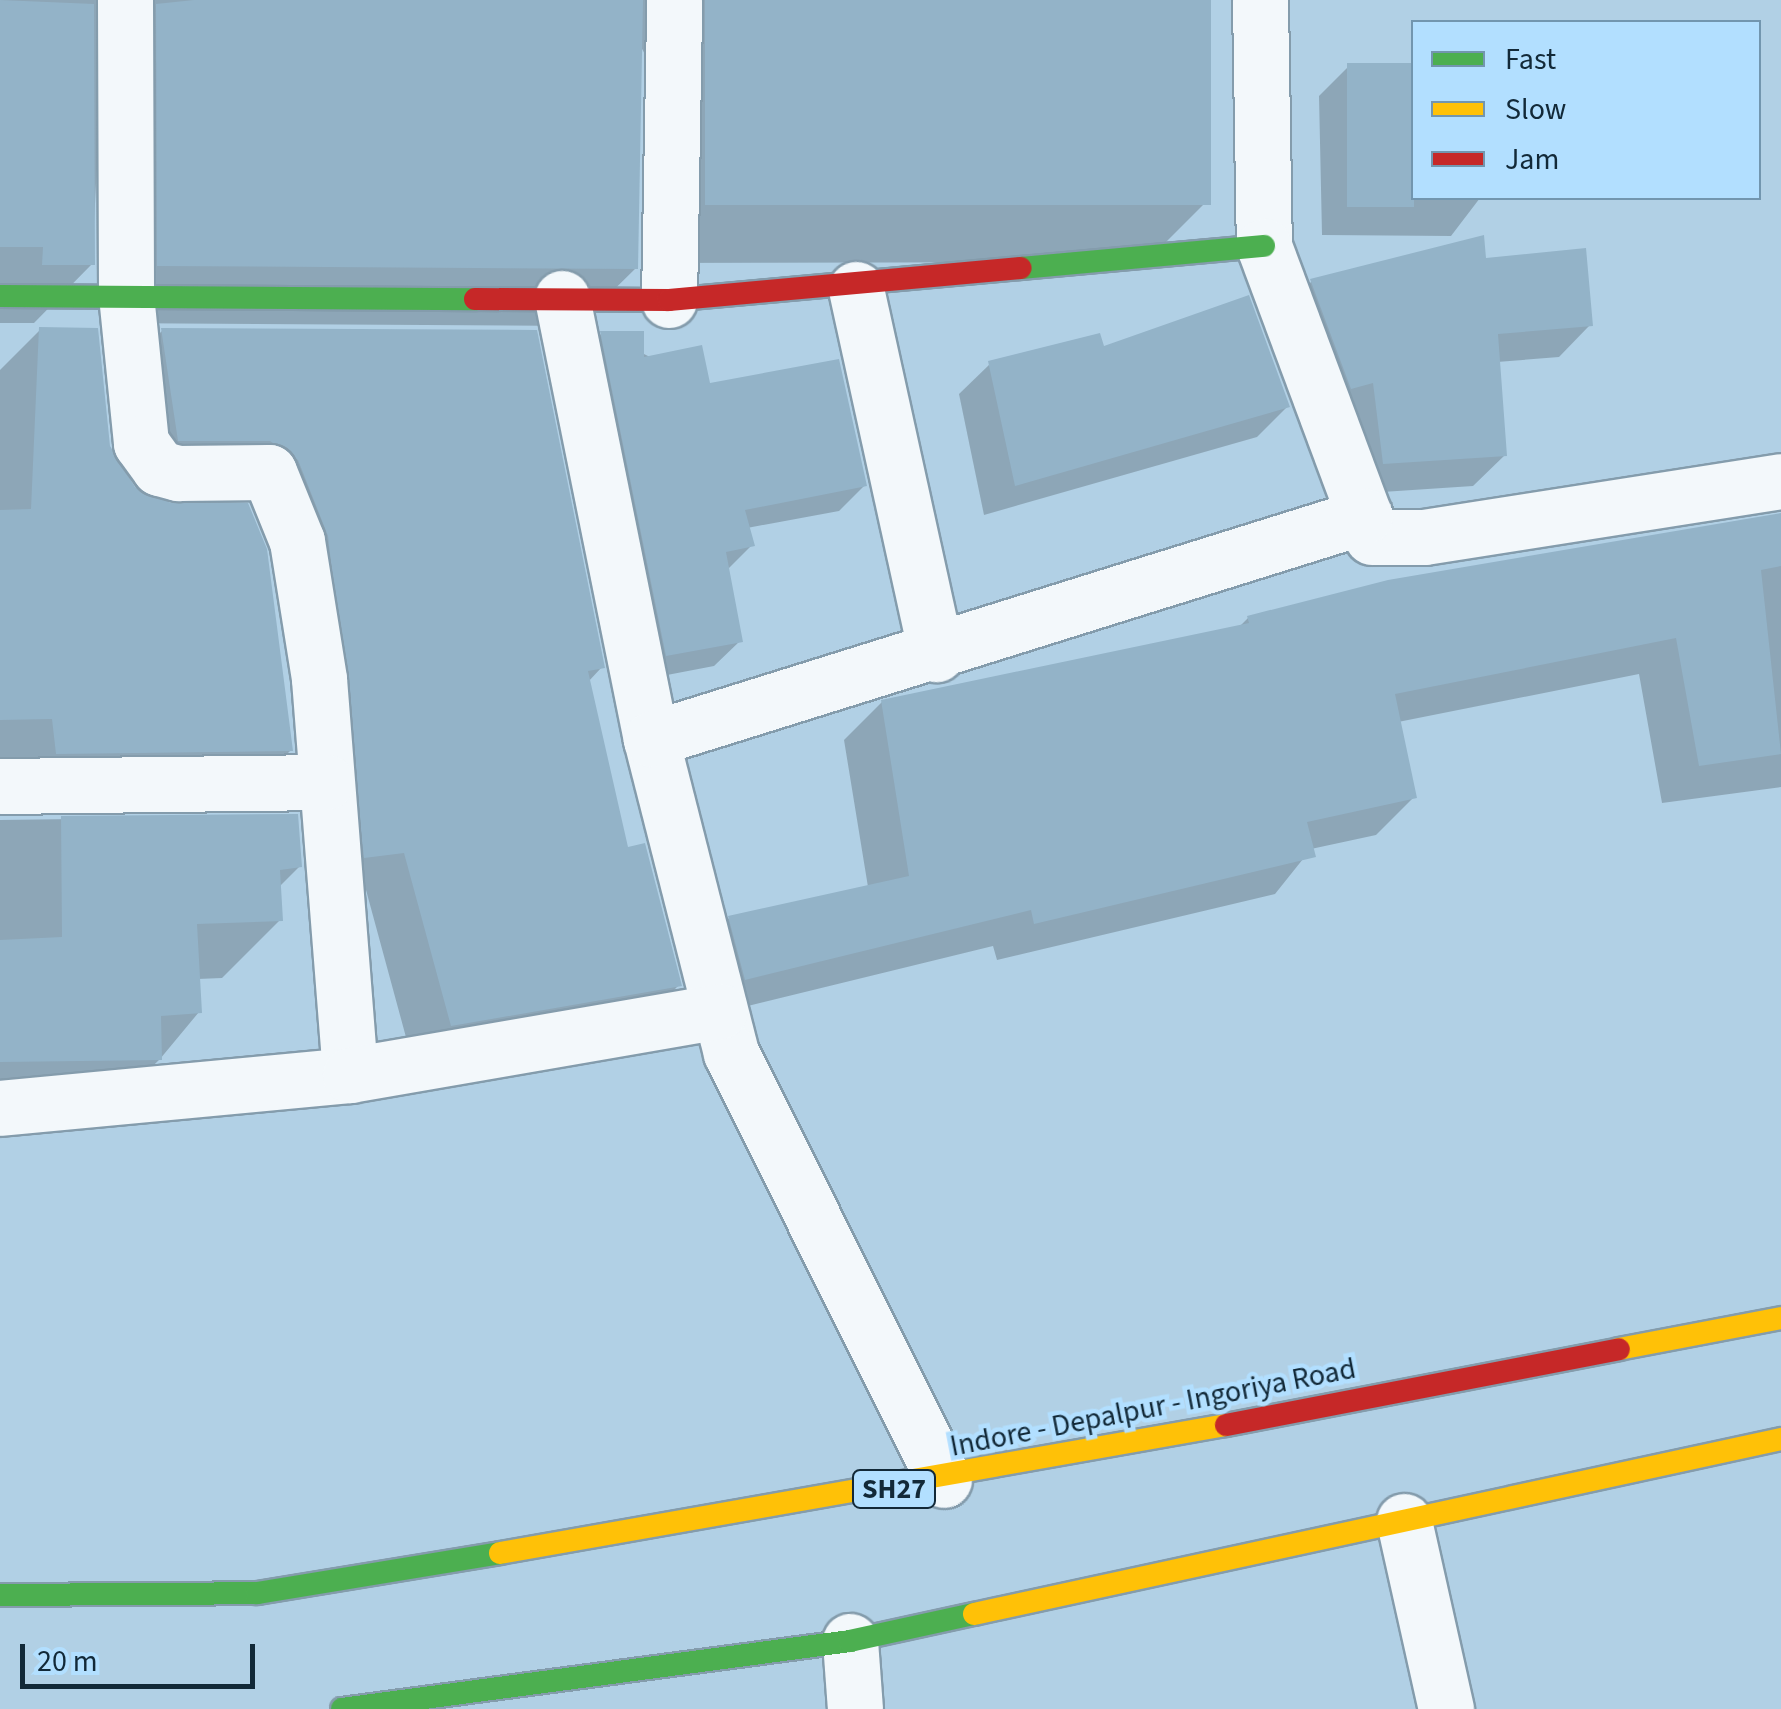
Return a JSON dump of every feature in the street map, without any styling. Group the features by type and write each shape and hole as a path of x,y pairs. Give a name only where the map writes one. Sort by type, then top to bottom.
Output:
{"main road":[{"path":"0,296 669,300 856,289 1264,246"},
{"name":"Indore - Depalpur - Ingoriya Road","path":"0,1596 257,1594 944,1480 1781,1318"},
{"path":"342,1709 850,1642 1781,1439"}],"street":[{"path":"124,0 126,295 140,443 158,468 270,472 297,540 326,782 350,1076"},
{"path":"669,300 674,0"},
{"path":"1260,0 1264,246 1372,537 1424,537 1781,481"},
{"path":"856,289 936,654"},
{"path":"562,298 651,739 730,1053 944,1480"},
{"path":"651,739 936,654 1365,516"},
{"path":"0,786 326,782"},
{"path":"0,1108 350,1076 718,1010"},
{"path":"1404,1521 1446,1709"},
{"path":"850,1642 855,1709"}],"building":[{"path":"0,0 94,4 95,265 42,265 43,247 0,247"},
{"path":"194,0 643,0 638,269 157,266 156,4"},
{"path":"705,0 1211,0 1211,205 705,205"},
{"path":"1347,63 1411,63 1414,207 1347,207"},
{"path":"1484,235 1486,258 1586,248 1593,326 1498,334 1507,456 1383,464 1373,383 1351,389 1310,279"},
{"path":"1249,295 1290,407 1015,486 988,361 1100,333 1104,346"},
{"path":"39,327 98,328 110,446 135,487 171,503 248,503 267,549 293,751 56,754 52,719 0,720 0,510 31,509"},
{"path":"161,328 537,330 605,668 588,671 628,847 645,843 682,986 451,1026 404,853 364,858 328,536 298,460 270,441 178,441"},
{"path":"600,331 644,331 644,357 702,345 710,383 839,359 867,486 745,510 755,546 726,552 743,642 666,656"},
{"path":"1781,513 1781,566 1761,570 1781,754 1699,766 1676,638 1395,694 1417,798 1307,822 1316,857 1034,924 1031,910 745,980 728,916 909,876 881,700 1249,623 1247,616 1388,580"},
{"path":"298,814 302,867 280,870 283,921 197,924 202,1013 161,1016 162,1060 0,1062 0,940 62,937 61,816"}],"traffic: fast":[{"path":"1021,268 1264,246"},
{"path":"0,296 475,299"},
{"path":"0,1595 257,1593 500,1553"},
{"path":"342,1709 850,1641 974,1614"}],"traffic: slow":[{"path":"1619,1349 1781,1318"},
{"path":"500,1553 1226,1425"},
{"path":"974,1614 1781,1439"}],"traffic: jam":[{"path":"475,299 669,300 1021,268"},
{"path":"1226,1425 1619,1349"}]}
